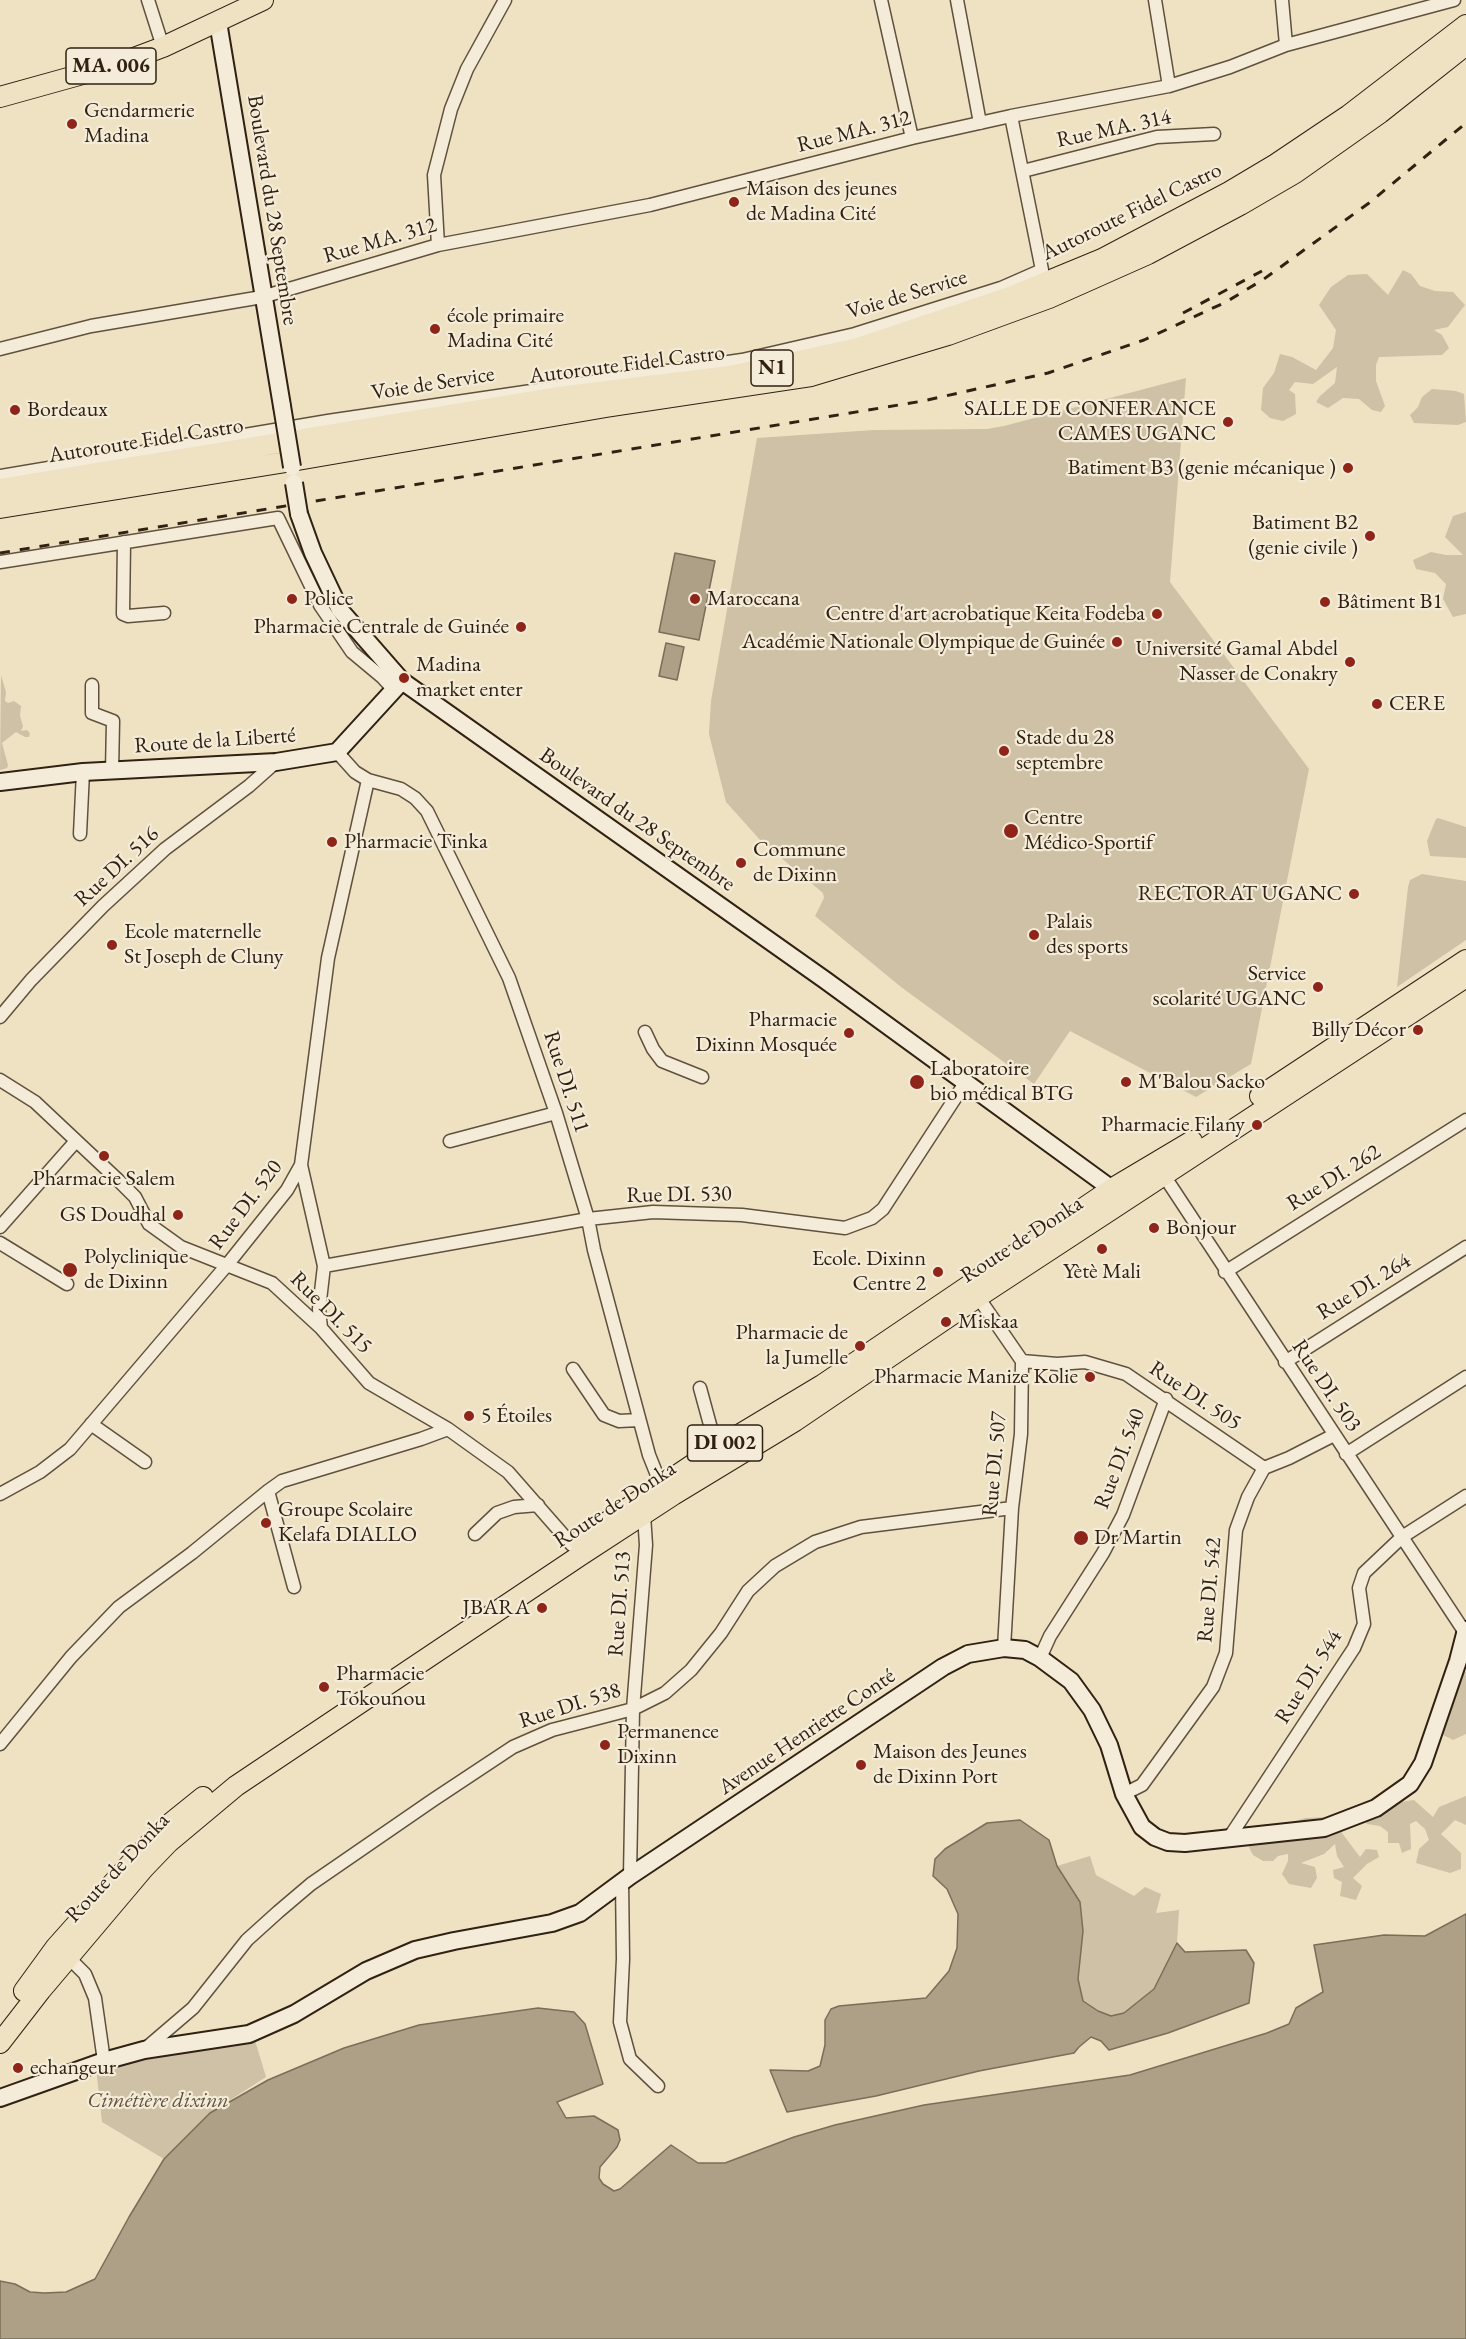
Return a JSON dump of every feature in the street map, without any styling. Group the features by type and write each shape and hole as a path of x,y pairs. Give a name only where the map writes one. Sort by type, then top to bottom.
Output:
{"main road":[{"path":"218,22 263,0"},
{"name":"MA. 006","path":"0,97 116,65 218,22"},
{"name":"Boulevard du 28 Septembre","path":"218,22 299,514 313,554 340,610 398,686 825,980 1119,1194"},
{"name":"Autoroute Fidel Castro","path":"0,489 558,397 730,376 858,348 1010,297 1101,259 1229,192 1276,164 1349,115 1466,25"},
{"name":"Autoroute Fidel Castro","path":"0,508 606,407 811,376 948,335 1038,303 1148,254 1295,172 1380,112 1466,45"},
{"path":"1042,270 1151,228 1229,192"},
{"path":"0,514 87,508 293,474 546,428 683,406 811,376"},
{"path":"337,752 398,686"},
{"name":"Route de la Liberté","path":"0,782 83,772 276,762 337,752"},
{"name":"Route de Donka","path":"1159,1169 1199,1136 1466,960"},
{"name":"Route de Donka","path":"0,2043 36,1986 56,1947 167,1826 208,1793 297,1736 572,1545 722,1445 822,1385 1119,1194 1466,977"},
{"name":"Route de Donka","path":"0,2021 68,1957 169,1842 236,1786 644,1515 795,1421 978,1297 1119,1194"},
{"name":"Avenue Henriette Conté","path":"0,2098 104,2061 144,2050 249,2034 294,2014 366,1971 415,1950 552,1923 580,1913 626,1879 943,1667 968,1654 1004,1648 1025,1650 1071,1681 1092,1710 1109,1745 1124,1794 1142,1827 1161,1840 1185,1843 1324,1828 1376,1808 1410,1784 1423,1763 1458,1661 1465,1631"}],"street":[{"path":"148,0 163,47"},
{"path":"438,245 434,175 450,109 467,69 505,0"},
{"path":"881,0 912,138"},
{"path":"957,0 980,123"},
{"path":"1155,0 1169,86"},
{"path":"1282,0 1286,45"},
{"name":"Rue MA. 312","path":"0,349 91,326 262,297 438,245 650,205 912,138 1011,116 1169,86 1230,67 1286,45 1454,0"},
{"path":"1011,116 1042,270"},
{"name":"Rue MA. 314","path":"1023,171 1157,137 1214,134"},
{"name":"Voie de Service","path":"0,476 317,423 767,355 855,334 1001,288 1042,270"},
{"path":"0,562 278,518 320,604 352,652 382,677 398,686"},
{"path":"124,542 123,614 128,616 164,613"},
{"path":"92,685 92,713 112,721 114,727 112,772"},
{"name":"Rue DI. 511","path":"337,752 355,772 368,780 401,789 415,798 427,811 509,978 556,1113 588,1219 594,1250 639,1420 661,1485"},
{"name":"Rue DI. 516","path":"0,1017 31,980 141,870 165,849 249,786 276,762"},
{"path":"80,834 83,772"},
{"name":"Rue DI. 520","path":"0,1494 46,1468 69,1449 227,1265 287,1190 301,1166 328,958 368,780"},
{"path":"645,1032 652,1049 662,1061 702,1077"},
{"name":"Rue DI. 515","path":"0,1080 35,1102 135,1197 149,1224 181,1248 272,1284 321,1328 369,1383 448,1429 508,1472 572,1545"},
{"name":"Rue DI. 530","path":"324,1266 588,1219 653,1212 742,1215 845,1228 872,1218 883,1209 965,1083"},
{"path":"450,1141 556,1113"},
{"name":"Rue DI. 262","path":"1225,1272 1466,1120"},
{"path":"0,1227 76,1141"},
{"path":"301,1166 324,1266 319,1309 321,1328"},
{"name":"Rue DI. 503","path":"1159,1169 1225,1272 1465,1631"},
{"path":"0,1243 67,1284"},
{"name":"Rue DI. 264","path":"1285,1362 1466,1247"},
{"path":"978,1297 1022,1362"},
{"name":"Rue DI. 505","path":"1022,1362 1057,1364 1085,1362 1126,1374 1166,1399 1264,1468"},
{"name":"Rue DI. 507","path":"1004,1648 1012,1508 1021,1434 1022,1362"},
{"path":"573,1369 604,1415 619,1421 639,1420"},
{"path":"1346,1454 1466,1377"},
{"path":"700,1388 712,1432 722,1445"},
{"name":"Rue DI. 540","path":"1040,1658 1050,1636 1103,1553 1123,1515 1166,1399"},
{"path":"91,1424 145,1462"},
{"path":"0,1744 71,1658 119,1607 192,1553 282,1481 448,1429"},
{"path":"1264,1468 1334,1435"},
{"name":"Rue DI. 542","path":"1124,1794 1142,1785 1213,1687 1226,1653 1236,1530 1248,1497 1264,1468"},
{"path":"268,1491 294,1587"},
{"name":"Rue DI. 544","path":"1229,1838 1354,1648 1364,1624 1359,1588 1364,1573 1402,1538 1466,1496"},
{"path":"475,1534 497,1513 514,1507 538,1505"},
{"name":"Rue DI. 538","path":"144,2050 193,2008 248,1940 320,1878 513,1747 552,1730 633,1709 665,1694 691,1670 721,1633 748,1591 775,1566 815,1542 861,1527 1012,1508"},
{"name":"Rue DI. 513","path":"644,1515 646,1545 633,1709 620,2022 630,2059 658,2086"},
{"path":"68,1957 85,1974 95,1998 104,2061"}],"green space":[{"path":"1403,270 1411,274 1420,286 1435,291 1453,292 1465,305 1448,327 1434,330 1442,335 1449,348 1442,355 1379,357 1376,365 1376,381 1385,406 1381,412 1372,410 1359,399 1343,398 1328,408 1316,402 1335,383 1337,367 1313,384 1295,382 1289,390 1295,394 1296,414 1283,421 1270,418 1261,410 1263,388 1274,373 1280,354 1292,357 1316,370 1333,348 1336,330 1319,305 1331,287 1348,275 1367,274 1388,295"},
{"name":"Stade du 28 septembre","path":"1186,378 1170,582 1309,769 1251,1064 1196,1097 1070,1031 1034,1084 901,987 815,916 824,898 823,893 761,841 726,802 709,734 711,701 757,438 874,430 987,429"},
{"path":"1432,389 1464,394 1466,422 1458,425 1414,423 1410,415 1418,407 1422,397"},
{"path":"1466,512 1466,614 1453,617 1443,599 1446,584 1435,573 1416,569 1413,560 1431,552 1463,555 1445,537 1453,516"},
{"path":"1,675 6,692 5,701 8,703 14,701 21,706 20,716 23,726 21,731 27,730 30,733 29,737 25,737 16,732 2,743 8,765 7,768 0,770"},
{"path":"1438,818 1466,827 1466,858 1430,856 1427,841"},
{"path":"1422,874 1466,881 1466,940 1397,987 1408,887 1410,880"},
{"path":"1460,1664 1466,1673 1466,1734 1453,1740 1437,1732"},
{"path":"1386,1794 1398,1796 1400,1802 1414,1800 1433,1817 1439,1807 1466,1796 1466,1825 1455,1820 1441,1834 1461,1853 1461,1869 1450,1873 1416,1863 1419,1849 1429,1840 1425,1829 1416,1821 1410,1824 1411,1849 1402,1853 1399,1843 1388,1843 1388,1832 1380,1826 1367,1824 1362,1817 1362,1809 1373,1798"},
{"path":"1330,1817 1360,1857 1366,1849 1377,1850 1379,1857 1367,1864 1353,1878 1362,1886 1356,1900 1340,1896 1342,1882 1334,1878 1333,1870 1344,1867 1337,1856 1335,1844 1324,1854 1301,1863 1315,1867 1317,1878 1311,1888 1289,1884 1282,1874 1288,1861 1288,1854 1278,1856 1273,1861 1263,1861 1253,1855 1248,1845 1251,1838 1277,1843 1286,1824 1305,1818"},
{"path":"1090,1856 1096,1875 1134,1896 1145,1887 1161,1894 1156,1913 1179,1910 1177,1943 1154,1989 1124,2013 1111,2016 1083,2001 1078,1979 1083,1931 1057,1866"},
{"name":"Cimétière dixinn","path":"254,2037 266,2077 210,2113 164,2159 102,2122 96,2068"}],"shaded area":[{"path":"675,553 715,561 699,640 659,632"},
{"path":"666,643 684,647 677,680 659,676"},
{"path":"1020,1820 1049,1840 1057,1866 1080,1902 1083,1931 1078,1979 1083,2001 1111,2016 1124,2013 1154,1989 1177,1943 1185,1952 1246,1950 1254,1963 1249,2003 1168,2033 1109,2050 1101,2041 1091,2037 1074,2053 979,2071 876,2096 787,2112 770,2070 808,2071 820,2066 825,2045 825,2020 831,2009 839,2006 926,1998 949,1971 957,1948 958,1914 947,1889 933,1876 935,1859 945,1849 987,1823"},
{"path":"1466,1914 1466,2339 0,2339 0,2281 15,2284 30,2292 44,2293 66,2292 95,2279 164,2159 210,2113 268,2080 344,2048 419,2025 538,2008 574,2012 585,2024 603,2084 557,2102 566,2118 594,2116 618,2130 620,2140 600,2167 599,2178 603,2184 614,2191 620,2189 671,2145 698,2163 725,2163 794,2137 835,2125 924,2105 1130,2075 1267,2033 1289,2024 1296,2008 1323,1992 1314,1945 1384,1935 1425,1936"}],"railway":[{"path":"0,553 923,401 1048,373 1144,340 1226,302 1264,279 1369,203 1466,123"},
{"path":"1183,313 1262,271"}],"place":[{"name":"Gendarmerie Madina","path":"72,124"},
{"name":"Maison des jeunes de Madina Cité","path":"734,202"},
{"name":"école primaire Madina Cité","path":"435,329"},
{"name":"Bordeaux","path":"15,410"},
{"name":"SALLE DE CONFERANCE CAMES UGANC","path":"1228,422"},
{"name":"Batiment B3 (genie mécanique )","path":"1348,468"},
{"name":"Batiment B2 (genie civile )","path":"1370,536"},
{"name":"Police","path":"292,599"},
{"name":"Maroccana","path":"695,599"},
{"name":"Bâtiment B1","path":"1325,602"},
{"name":"Centre d'art acrobatique Keita Fodeba","path":"1157,614"},
{"name":"Pharmacie Centrale de Guinée","path":"521,627"},
{"name":"Académie Nationale Olympique de Guinée","path":"1117,642"},
{"name":"Université Gamal Abdel Nasser de Conakry","path":"1350,662"},
{"name":"Madina market enter","path":"404,678"},
{"name":"CERE","path":"1377,704"},
{"name":"Stade du 28 septembre","path":"1004,751"},
{"name":"Centre Médico-Sportif","path":"1011,831"},
{"name":"Pharmacie Tinka","path":"332,842"},
{"name":"Commune de Dixinn","path":"741,863"},
{"name":"RECTORAT UGANC","path":"1354,894"},
{"name":"Palais des sports","path":"1034,935"},
{"name":"Ecole maternelle St Joseph de Cluny","path":"112,945"},
{"name":"Service scolarité UGANC","path":"1318,987"},
{"name":"Billy Décor","path":"1418,1030"},
{"name":"Pharmacie Dixinn Mosquée","path":"849,1033"},
{"name":"Laboratoire bio médical BTG","path":"917,1082"},
{"name":"M'Balou Sacko","path":"1126,1082"},
{"name":"Pharmacie Filany","path":"1257,1125"},
{"name":"Pharmacie Salem","path":"104,1156"},
{"name":"GS Doudhal","path":"178,1215"},
{"name":"Bonjour","path":"1154,1228"},
{"name":"Yètè Mali","path":"1102,1249"},
{"name":"Polyclinique de Dixinn","path":"70,1270"},
{"name":"Ecole. Dixinn Centre 2","path":"938,1272"},
{"name":"Miskaa","path":"946,1322"},
{"name":"Pharmacie de la Jumelle","path":"860,1346"},
{"name":"Pharmacie Manize Kolie","path":"1090,1377"},
{"name":"5 Étoiles","path":"469,1416"},
{"name":"Groupe Scolaire Kelafa DIALLO","path":"266,1523"},
{"name":"Dr Martin","path":"1081,1538"},
{"name":"JBARA","path":"542,1608"},
{"name":"Pharmacie Tokounou","path":"324,1687"},
{"name":"Permanence Dixinn","path":"605,1745"},
{"name":"Maison des Jeunes de Dixinn Port","path":"861,1765"},
{"name":"echangeur","path":"18,2068"}]}
